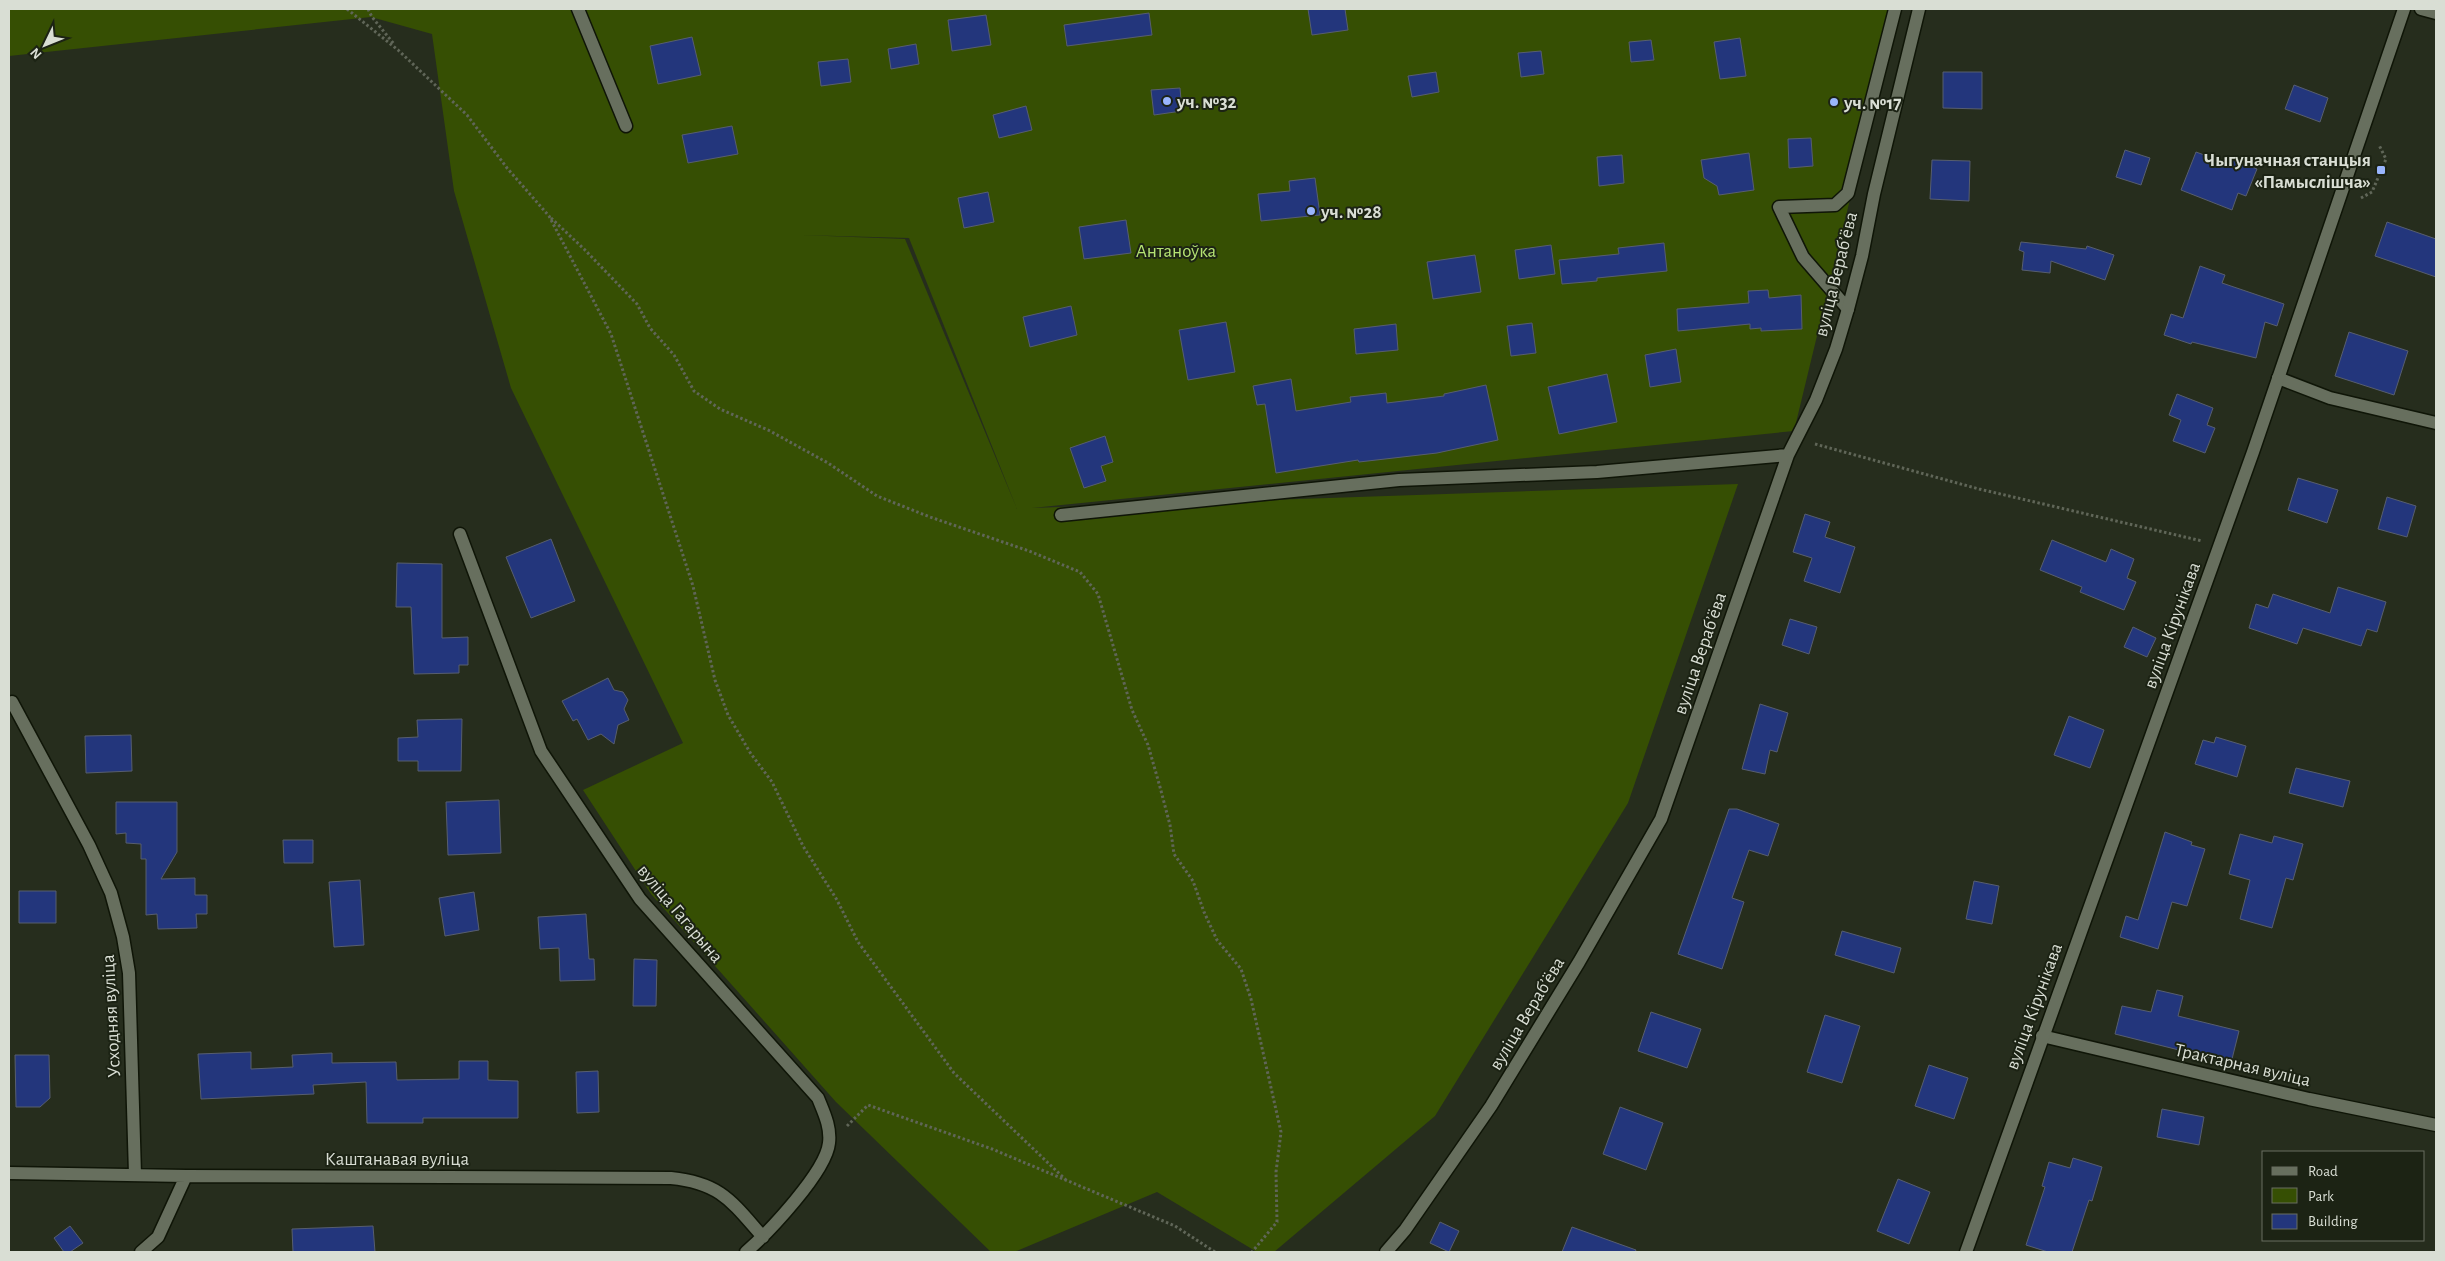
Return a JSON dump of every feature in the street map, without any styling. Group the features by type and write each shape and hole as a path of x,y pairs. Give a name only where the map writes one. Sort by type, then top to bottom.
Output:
{"street":[{"path":"578,9 626,126"},
{"path":"1848,309 1803,257 1779,207 1835,205 1848,193 1895,9"},
{"name":"вуліца Верабʼёва","path":"1386,1252 1405,1230 1492,1106 1579,962 1661,819 1788,455 1820,392 1848,309 1919,9"},
{"name":"вуліца Кірунікава","path":"1966,1252 2042,1036 2220,545 2404,9"},
{"path":"2421,9 2436,13"},
{"path":"2278,378 2330,398 2436,423"},
{"path":"1062,515 1399,480 1598,472 1788,455"},
{"name":"вуліца Гагарына","path":"460,534 541,751 640,898 818,1098 828,1123 829,1144"},
{"name":"Усходняя вуліца","path":"12,702 89,845 111,893 123,937 130,973 135,1174"},
{"name":"Трактарная вуліца","path":"2042,1036 2309,1099 2436,1125"},
{"path":"746,1252 763,1237 803,1193 829,1144"},
{"name":"Каштанавая вуліца","path":"9,1173 186,1176 671,1178 693,1180 713,1187 733,1202 763,1237"},
{"path":"141,1252 158,1237 186,1176"}],"path":[{"path":"347,9 398,50 467,115 507,168 549,216 637,304 650,328 674,355 694,391 713,405 778,435 828,463 877,496 930,517 1029,551 1080,572 1098,594 1132,710 1153,762 1170,825 1174,854 1192,881 1217,940 1241,969 1251,1000 1259,1043 1274,1097 1281,1132 1276,1172 1277,1222 1252,1252"},
{"path":"368,9 398,50"},
{"path":"549,216 611,334 693,586 715,680 728,715 751,754 772,782 803,846 837,900 858,942 954,1073 1067,1181"},
{"path":"1797,439 1979,489 2220,545"},
{"path":"829,1144 868,1105 992,1149 1175,1226 1215,1252"}],"green space":[{"name":"Антаноўка","path":"9,9 1896,9 1794,431 1032,508 1738,484 1628,803 1435,1116 1274,1252 1257,1252 1157,1192 1014,1252 991,1252 836,1102 651,894 583,790 683,743 511,388 454,191 432,34 371,17 9,56","holes":["801,235 909,238 1017,509 905,239"]}],"building":[{"path":"1308,9 1345,9 1348,30 1312,35"},
{"path":"1149,13 1152,35 1067,46 1064,25"},
{"path":"986,15 991,45 952,51 948,20"},
{"path":"692,37 701,75 658,84 650,46"},
{"path":"1740,38 1746,76 1720,79 1714,42"},
{"path":"1651,40 1654,60 1631,62 1629,42"},
{"path":"916,44 919,64 891,69 888,49"},
{"path":"1541,51 1544,74 1521,77 1518,53"},
{"path":"848,59 851,82 821,86 818,62"},
{"path":"1436,72 1439,92 1412,97 1408,76"},
{"path":"1943,72 1982,72 1982,109 1943,108"},
{"path":"2294,85 2328,98 2320,122 2285,109"},
{"name":"уч. №32","path":"1180,88 1182,111 1154,115 1151,90"},
{"path":"1026,106 1032,130 999,138 993,115"},
{"path":"732,126 738,154 688,163 682,135"},
{"path":"1811,138 1813,166 1789,168 1788,139"},
{"path":"2125,150 2150,158 2141,185 2116,177"},
{"path":"2196,152 2229,164 2231,159 2257,169 2246,196 2238,193 2232,210 2181,190"},
{"path":"1749,153 1754,190 1719,195 1717,186 1704,178 1701,160"},
{"path":"1622,155 1624,183 1599,186 1597,157"},
{"path":"1932,160 1970,161 1969,201 1930,199"},
{"path":"1315,178 1320,215 1261,221 1258,194 1290,191 1289,181"},
{"path":"988,192 994,222 964,228 958,198"},
{"path":"1126,220 1131,253 1084,259 1079,227"},
{"path":"2387,222 2436,239 2436,277 2375,256"},
{"path":"2021,242 2086,249 2087,246 2114,255 2105,280 2051,261 2050,273 2022,270 2024,252 2019,250"},
{"path":"1664,243 1667,271 1597,278 1597,281 1562,284 1559,260 1619,254 1618,248"},
{"path":"1551,245 1555,274 1519,279 1515,250"},
{"path":"1475,255 1481,292 1433,299 1427,262"},
{"path":"2200,266 2225,275 2222,283 2284,304 2277,326 2265,322 2256,358 2192,342 2191,344 2164,335 2171,314 2183,318"},
{"path":"1768,290 1769,298 1801,295 1802,329 1761,331 1761,328 1750,329 1750,324 1678,331 1677,309 1749,303 1748,291"},
{"path":"1071,306 1077,335 1030,347 1023,317"},
{"path":"1226,322 1235,372 1188,380 1179,330"},
{"path":"1532,323 1536,353 1511,356 1507,326"},
{"path":"1396,324 1398,350 1356,354 1354,329"},
{"path":"2349,332 2408,351 2394,395 2335,376"},
{"path":"1676,349 1681,382 1650,387 1645,355"},
{"path":"1607,374 1617,422 1559,434 1548,387"},
{"path":"1291,379 1296,411 1351,402 1350,397 1386,393 1387,403 1444,396 1444,394 1486,385 1498,440 1437,453 1359,462 1358,460 1276,473 1265,404 1257,405 1253,386"},
{"path":"2177,394 2213,408 2207,425 2215,428 2205,453 2173,441 2181,420 2169,415"},
{"path":"1105,436 1113,462 1101,466 1106,481 1084,488 1070,448"},
{"path":"2298,478 2338,490 2327,523 2288,510"},
{"path":"2387,497 2416,506 2407,537 2378,529"},
{"path":"1805,514 1830,522 1825,537 1855,547 1840,593 1804,581 1812,558 1793,552"},
{"path":"551,539 575,601 531,618 506,557"},
{"path":"2052,540 2106,562 2111,549 2134,559 2127,578 2136,582 2124,610 2080,592 2082,587 2040,570"},
{"path":"397,563 442,564 442,638 468,637 468,665 459,665 459,673 414,674 411,607 396,607"},
{"path":"2338,587 2386,602 2377,632 2367,629 2361,646 2303,628 2297,644 2249,628 2256,604 2268,608 2273,594 2330,613"},
{"path":"1790,619 1817,627 1809,654 1782,645"},
{"path":"2133,627 2156,638 2147,657 2124,647"},
{"path":"608,678 614,690 623,692 628,700 624,709 629,720 618,725 614,744 601,734 588,740 577,719 573,721 562,701"},
{"path":"1760,704 1788,713 1777,752 1770,750 1765,774 1742,769"},
{"path":"2069,716 2104,730 2090,768 2054,755"},
{"path":"462,719 461,771 418,771 418,761 398,761 398,738 418,737 417,720"},
{"path":"131,735 132,771 86,773 85,736"},
{"path":"2216,737 2246,746 2237,777 2195,764 2203,740 2214,743"},
{"path":"2296,768 2350,781 2343,807 2289,793"},
{"path":"499,800 501,853 448,855 446,802"},
{"path":"116,802 177,802 177,852 161,879 195,878 195,895 207,895 207,914 196,914 197,928 158,929 157,914 146,915 146,859 141,859 141,844 126,843 126,833 116,834"},
{"path":"1729,809 1737,809 1779,824 1768,856 1749,850 1732,898 1744,902 1722,969 1678,954"},
{"path":"2165,832 2192,842 2191,845 2205,849 2187,906 2172,902 2158,949 2120,937 2126,916 2138,920"},
{"path":"2240,834 2272,843 2274,836 2303,844 2293,880 2286,878 2272,928 2240,919 2250,880 2229,874"},
{"path":"283,840 313,840 313,863 284,863"},
{"path":"360,880 364,945 334,947 329,882"},
{"path":"1974,881 1999,886 1992,924 1966,919"},
{"path":"19,891 56,891 56,923 19,923"},
{"path":"474,892 479,930 445,936 439,898"},
{"path":"586,914 589,959 594,959 595,980 560,981 559,948 540,949 538,917"},
{"path":"1842,931 1901,948 1894,973 1835,955"},
{"path":"634,959 657,960 656,1006 633,1006"},
{"path":"2157,990 2183,996 2178,1016 2239,1031 2231,1063 2115,1034 2122,1006 2151,1012"},
{"path":"1651,1012 1701,1029 1687,1068 1638,1051"},
{"path":"1825,1015 1860,1026 1842,1083 1807,1072"},
{"path":"251,1052 251,1069 293,1067 292,1055 332,1053 332,1063 396,1062 397,1080 459,1079 459,1061 488,1061 488,1080 518,1081 518,1118 423,1118 423,1123 367,1123 366,1082 313,1085 314,1094 201,1099 198,1054"},
{"path":"15,1055 49,1055 50,1098 40,1107 16,1107"},
{"path":"1929,1065 1968,1078 1954,1119 1915,1106"},
{"path":"598,1071 599,1112 577,1113 576,1072"},
{"path":"1620,1107 1663,1123 1646,1170 1603,1154"},
{"path":"2162,1109 2204,1117 2199,1145 2157,1137"},
{"path":"2073,1158 2102,1167 2092,1201 2089,1200 2072,1252 2048,1252 2026,1245 2045,1187 2042,1186 2049,1162 2070,1168"},
{"path":"1898,1179 1930,1192 1909,1244 1877,1231"},
{"path":"1440,1222 1459,1231 1449,1252 1430,1243"},
{"path":"70,1226 83,1243 70,1252 64,1252 54,1238"},
{"path":"373,1226 375,1252 293,1252 292,1229"},
{"path":"1572,1227 1636,1250 1635,1252 1562,1252"}],"place":[{"name":"уч. №32","path":"1167,101"},
{"name":"уч. №17","path":"1834,102"},
{"name":"Чыгуначная станцыя «Памыслішча»","path":"2381,170"},
{"name":"уч. №28","path":"1311,211"}]}
